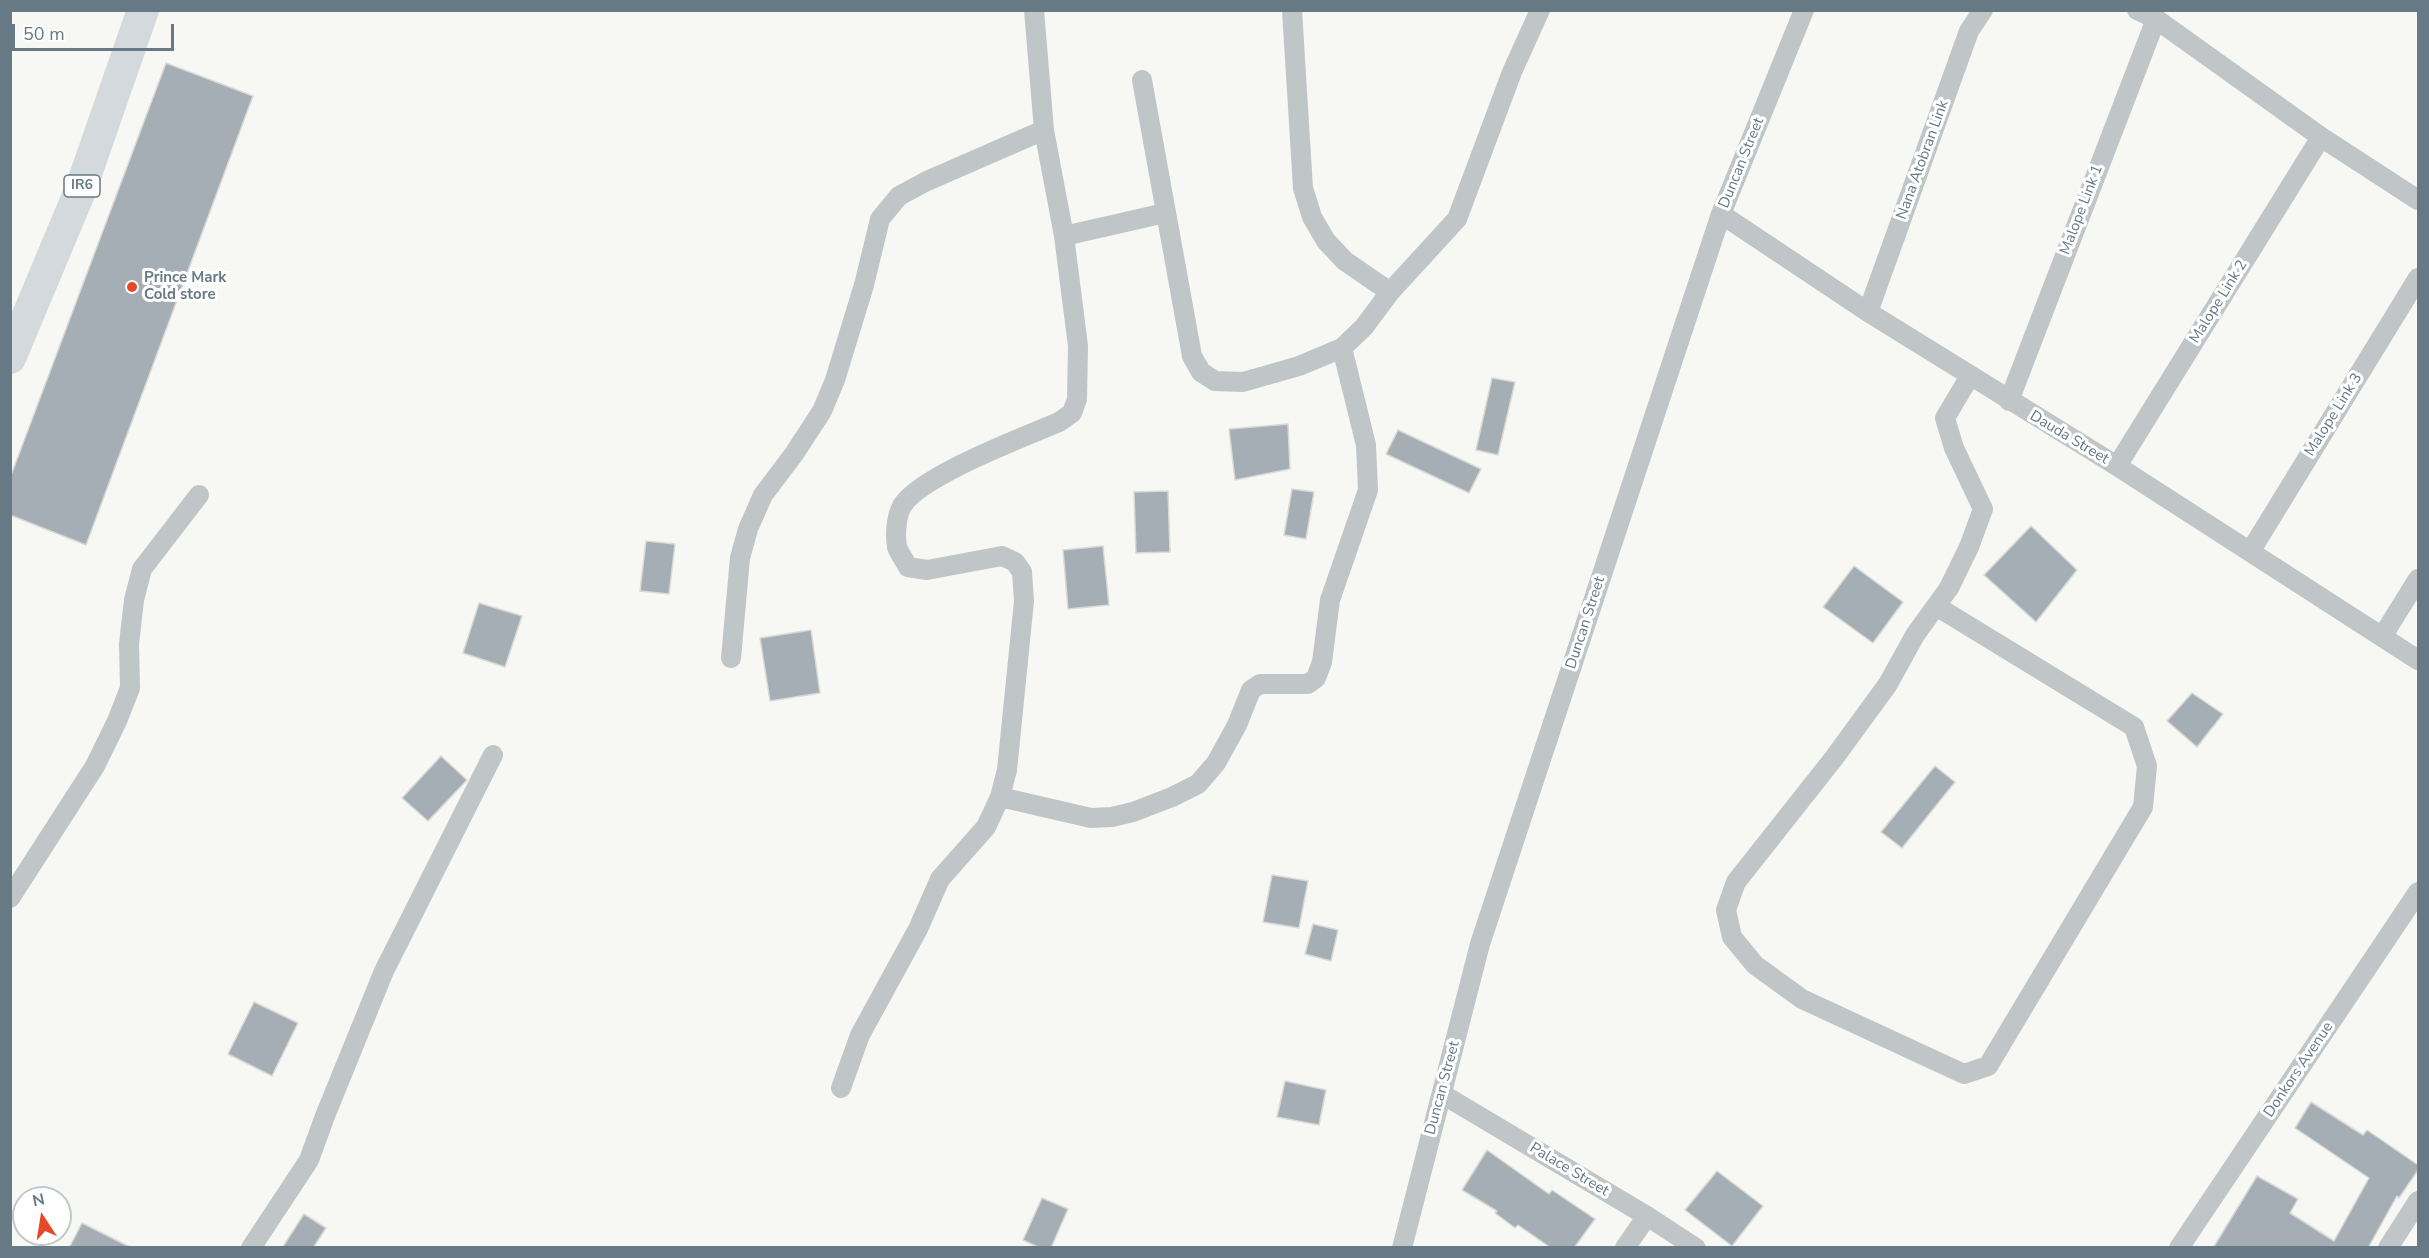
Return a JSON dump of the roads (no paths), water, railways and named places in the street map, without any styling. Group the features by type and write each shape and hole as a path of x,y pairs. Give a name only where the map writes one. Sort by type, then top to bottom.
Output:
{"main road":[{"name":"IR6","path":"10,358 80,191 143,10"}],"street":[{"path":"841,1088 860,1035 918,929 940,879 986,827 1000,797 1007,770 1016,688 1024,601 1022,572 1015,562 1002,556 927,570 908,567 897,548 897,522 903,506 922,488 949,471 1059,422 1072,413 1077,399 1078,346 1064,236 1044,130 1034,10"},
{"path":"1292,10 1303,188 1312,217 1326,241 1344,261 1390,292"},
{"path":"1142,80 1192,356 1202,372 1215,381 1243,382 1299,366 1342,348 1364,327 1390,292 1457,219 1512,72 1540,10"},
{"name":"Duncan Street","path":"1402,1248 1480,944 1721,214 1804,10"},
{"name":"Nana Atobran Link","path":"1868,312 1969,31 1983,10"},
{"path":"2137,10 2156,19 2321,137 2418,200"},
{"name":"Malope Link 1","path":"2009,401 2156,19"},
{"path":"731,657 740,558 748,529 763,495 794,454 822,411 836,380 864,285 880,219 899,196 927,181 1044,130"},
{"name":"Malope Link 2","path":"2116,466 2321,137"},
{"path":"1064,236 1165,213"},
{"name":"Dauda Street","path":"1721,214 1868,312 2116,466 2418,660"},
{"name":"Malope Link 3","path":"2250,552 2418,278"},
{"path":"1000,797 1091,818 1112,817 1133,812 1198,784 1216,763 1237,725 1251,690 1260,684 1308,684 1316,678 1322,662 1330,600 1368,490 1366,445 1342,348"},
{"path":"1936,606 2134,727 2147,766 2143,807 1988,1066 1964,1074 1802,999 1755,965 1732,937 1726,910 1736,882 1834,758 1888,684 1915,635 1949,588 1969,547 1983,509 1954,448 1946,418 1970,376"},
{"path":"10,898 95,766 117,721 130,688 129,644 134,600 142,569 199,495"},
{"path":"2382,637 2418,579"},
{"path":"251,1248 309,1160 384,971 493,755"},
{"name":"Donkors Avenue","path":"2179,1248 2418,892"},
{"name":"Palace Street","path":"1442,1094 1647,1216 1696,1248"},
{"path":"2388,1248 2418,1201"},
{"path":"1625,1248 1647,1216"}],"place":[{"name":"Prince Mark Cold store","path":"132,287"}]}
